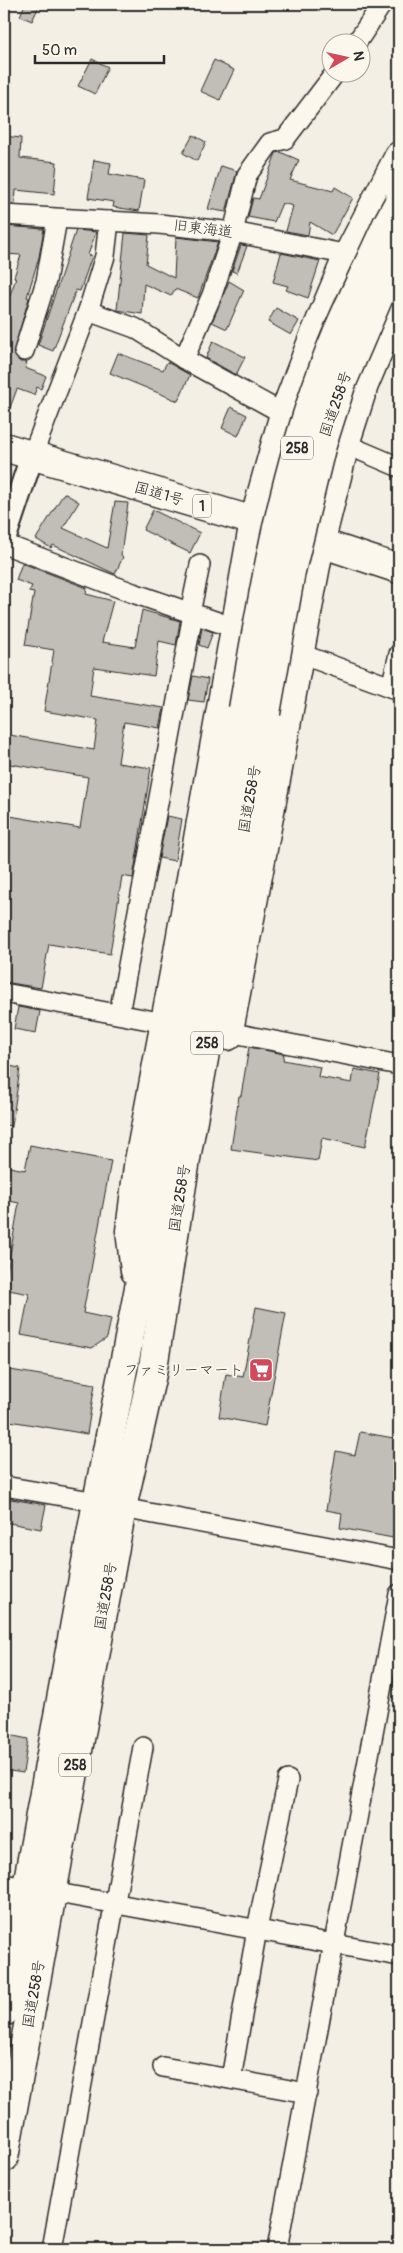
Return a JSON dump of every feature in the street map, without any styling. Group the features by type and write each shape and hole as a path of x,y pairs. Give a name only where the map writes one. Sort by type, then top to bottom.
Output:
{"highway":[{"path":"138,1292 130,1231 138,1166 254,521 284,414 312,341 348,255 399,156"},
{"name":"国道258号","path":"110,1505 152,1374 254,711 268,563 298,446 320,376 386,224 399,202"},
{"name":"国道258号","path":"4,2012 27,1888 110,1505 138,1292 254,711 321,448 341,385 399,250"},
{"path":"152,1374 179,1304 298,653 320,544 345,444 364,385 399,302"},
{"name":"国道1号","path":"4,447 254,521 399,569"},
{"name":"国道258号","path":"4,2158 27,1888"}],"street":[{"path":"364,32 382,4"},
{"path":"184,358 212,295 233,232 247,175 270,144 285,140 328,82"},
{"name":"旧東海道","path":"4,215 159,224 233,232 348,255 399,261"},
{"path":"24,350 46,281 57,219"},
{"path":"4,540 32,456 88,311 105,256 109,221"},
{"path":"88,311 135,328 284,414"},
{"path":"345,444 399,467"},
{"path":"4,544 191,614 235,628"},
{"path":"119,1014 200,565"},
{"path":"298,653 395,688 399,654"},
{"path":"4,993 165,1023"},
{"path":"228,1032 399,1065"},
{"path":"4,1486 399,1560"},
{"path":"277,2249 399,1594"},
{"path":"52,2249 143,1747"},
{"path":"231,2079 257,1929 288,1780"},
{"path":"27,1888 399,1956"},
{"path":"163,2067 306,2093"}],"building":[{"path":"25,4 40,4 32,21 20,16"},
{"path":"92,59 108,67 95,94 78,86"},
{"path":"214,60 234,70 220,100 200,91"},
{"path":"193,135 206,142 197,161 183,153"},
{"path":"4,136 21,138 20,158 57,162 54,194 16,190 15,204 4,204"},
{"path":"280,152 299,160 290,180 333,191 335,187 353,198 332,235 310,222 308,235 286,231 293,206 282,203 274,222 248,217 253,198 259,199 276,153"},
{"path":"94,160 111,163 109,174 144,180 139,211 113,207 114,202 88,198"},
{"path":"221,166 237,171 226,212 208,209"},
{"path":"4,226 44,229 39,257 27,297 29,298 13,353 20,362 27,362 25,368 46,376 41,389 37,387 34,395 17,389 5,421 4,312 16,278 14,277 21,255 4,254"},
{"path":"76,230 96,232 88,255 92,256 80,291 76,290 53,351 38,345"},
{"path":"125,233 149,235 146,264 174,278 176,237 218,242 198,298 175,289 171,296 144,284 142,314 117,310"},
{"path":"241,245 247,246 237,273 232,271"},
{"path":"281,253 320,261 308,298 286,290 288,286 273,282"},
{"path":"229,281 244,290 227,329 212,322"},
{"path":"276,308 299,321 291,335 268,322"},
{"path":"213,341 245,357 236,375 206,358"},
{"path":"118,353 163,370 167,362 190,375 178,401 110,373"},
{"path":"231,407 247,415 238,436 222,428"},
{"path":"64,493 79,502 63,528 107,548 115,502 128,503 121,555 123,557 115,574 53,545 51,548 36,539"},
{"path":"153,510 200,533 190,553 143,530"},
{"path":"22,563 87,588 86,594 113,601 102,642 135,647 142,610 180,621 176,645 159,641 154,676 94,667 90,696 164,708 160,728 124,722 118,763 151,768 133,878 122,876 110,954 49,944 41,988 4,982 4,815 80,828 88,777 4,763 4,734 94,750 98,720 44,711 54,650 25,645 34,593 29,592 32,586 16,580"},
{"path":"202,628 213,632 207,648 199,645"},
{"path":"193,676 208,679 204,702 188,700"},
{"path":"167,816 182,819 175,861 159,858"},
{"path":"18,1007 40,1011 36,1033 14,1029"},
{"path":"249,1047 284,1054 283,1060 320,1067 318,1077 352,1083 354,1069 380,1074 365,1147 322,1138 318,1161 231,1149"},
{"path":"4,1065 20,1068 12,1126 4,1125"},
{"path":"30,1145 111,1161 83,1313 111,1319 107,1338 92,1348 21,1335 29,1294 4,1289 19,1203 4,1200 4,1166 25,1170"},
{"path":"256,1307 286,1313 265,1426 219,1417 226,1374 243,1377"},
{"path":"4,1369 95,1384 87,1434 4,1420"},
{"path":"360,1432 399,1439 399,1504 393,1538 340,1528 342,1513 326,1510 336,1451 355,1455"},
{"path":"5,1498 46,1505 41,1529 4,1522"},
{"path":"4,1734 28,1739 23,1773 4,1770"}],"place":[{"name":"ファミリーマート","path":"261,1370"}]}
